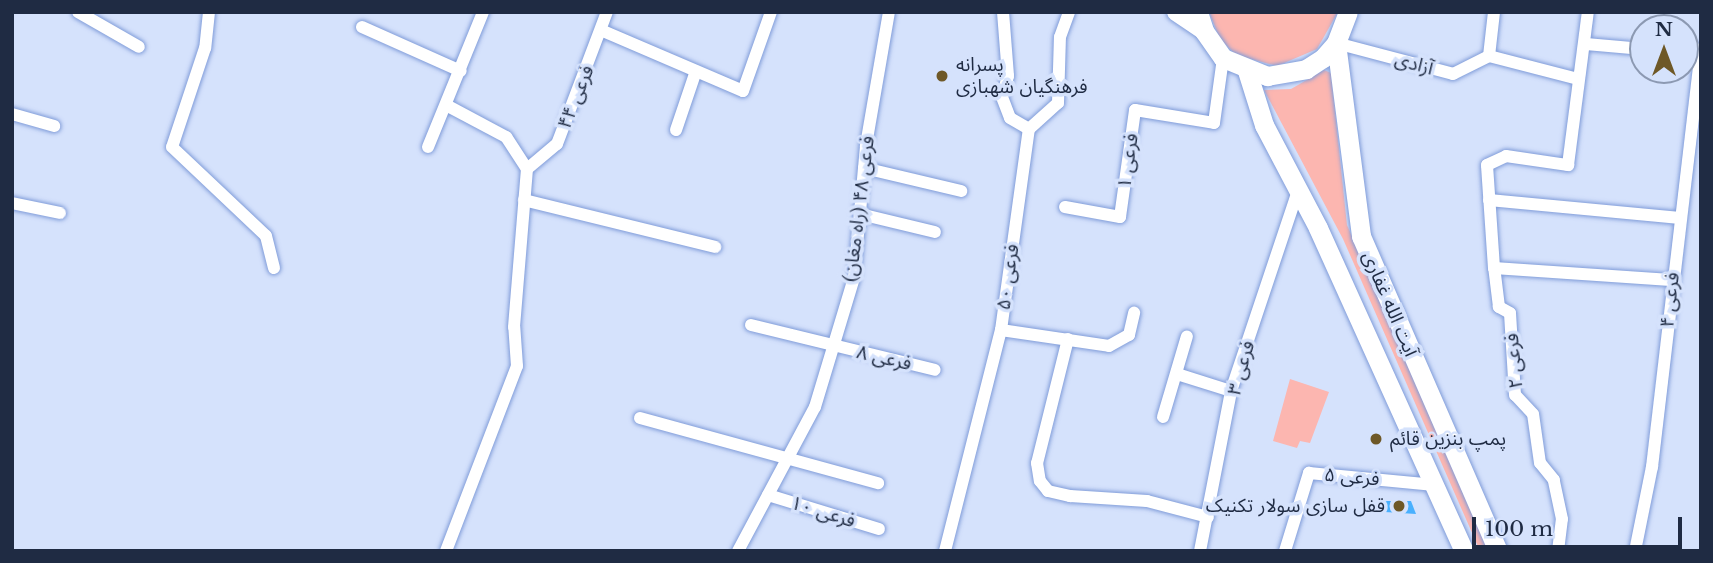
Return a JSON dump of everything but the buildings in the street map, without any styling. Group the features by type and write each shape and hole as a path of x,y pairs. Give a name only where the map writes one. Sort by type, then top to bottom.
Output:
{"main road":[{"path":"1176,12 1201,22 1223,58 1247,71 1267,76 1306,69 1336,43 1348,12"},
{"name":"آیت الله غفاری","path":"1336,43 1361,236 1498,551"},
{"name":"آیت الله غفاری","path":"1247,71 1264,125 1298,191 1464,551"}],"street":[{"path":"78,12 139,47"},
{"path":"209,12 205,48 172,147 266,236 274,268"},
{"path":"428,147 448,106 483,12"},
{"name":"فرعی ۴۴","path":"527,169 557,144 603,31 607,12"},
{"path":"603,31 743,91 771,12"},
{"name":"فرعی ۴۸ (راه مغان)","path":"738,551 815,407 854,278 863,168 889,12"},
{"path":"1003,12 1008,76 1002,97 1010,118 1029,129 1058,103 1060,37 1069,12"},
{"path":"1494,12 1489,57 1578,79 1586,44 1588,12"},
{"path":"362,27 461,71"},
{"name":"آزادی","path":"1336,43 1453,74 1489,57"},
{"path":"1586,44 1629,48"},
{"name":"فرعی ۴","path":"1635,551 1652,467 1671,280 1701,49"},
{"name":"فرعی ۱","path":"1065,207 1121,217 1135,110 1214,123 1223,58"},
{"path":"676,130 696,71"},
{"name":"فرعی ۲","path":"1558,551 1562,519 1554,480 1540,463 1533,414 1515,395 1510,313 1499,307 1494,268 1487,165 1506,156 1568,165 1578,79"},
{"path":"446,551 517,366 514,327 527,169 506,137 448,106"},
{"path":"12,114 54,126"},
{"name":"فرعی ۵۰","path":"945,551 1001,330 1029,129"},
{"path":"863,168 961,191"},
{"name":"فرعی ۳","path":"1200,551 1231,391 1298,191"},
{"path":"524,200 715,247"},
{"path":"1489,200 1680,218"},
{"path":"12,203 60,213"},
{"path":"860,214 935,232"},
{"path":"1494,268 1671,280"},
{"path":"1001,330 1109,346 1122,342 1134,313"},
{"path":"751,325 833,347"},
{"path":"1163,417 1187,336"},
{"path":"1068,339 1037,463 1040,481 1048,491 1070,496 1147,501 1208,517"},
{"name":"فرعی ۸","path":"833,347 935,370"},
{"path":"1177,374 1231,391"},
{"path":"640,418 789,455 878,483"},
{"name":"فرعی ۵","path":"1285,551 1309,473 1434,485"},
{"name":"فرعی ۱۰","path":"768,495 878,529"}],"shaded area":[{"path":"1209,12 1338,12 1317,49 1277,66 1236,55 1220,39"},
{"path":"1324,70 1331,73 1347,225 1490,551 1480,551 1343,239 1264,90 1291,89"},
{"path":"1290,379 1329,392 1310,443 1300,441 1297,448 1273,441"}],"place":[{"name":"پسرانه فرهنگیان شهبازی","path":"942,76"},
{"name":"پمپ بنزین قائم","path":"1376,439"},
{"name":"قفل سازی سولار تکنیک","path":"1399,506"}]}
